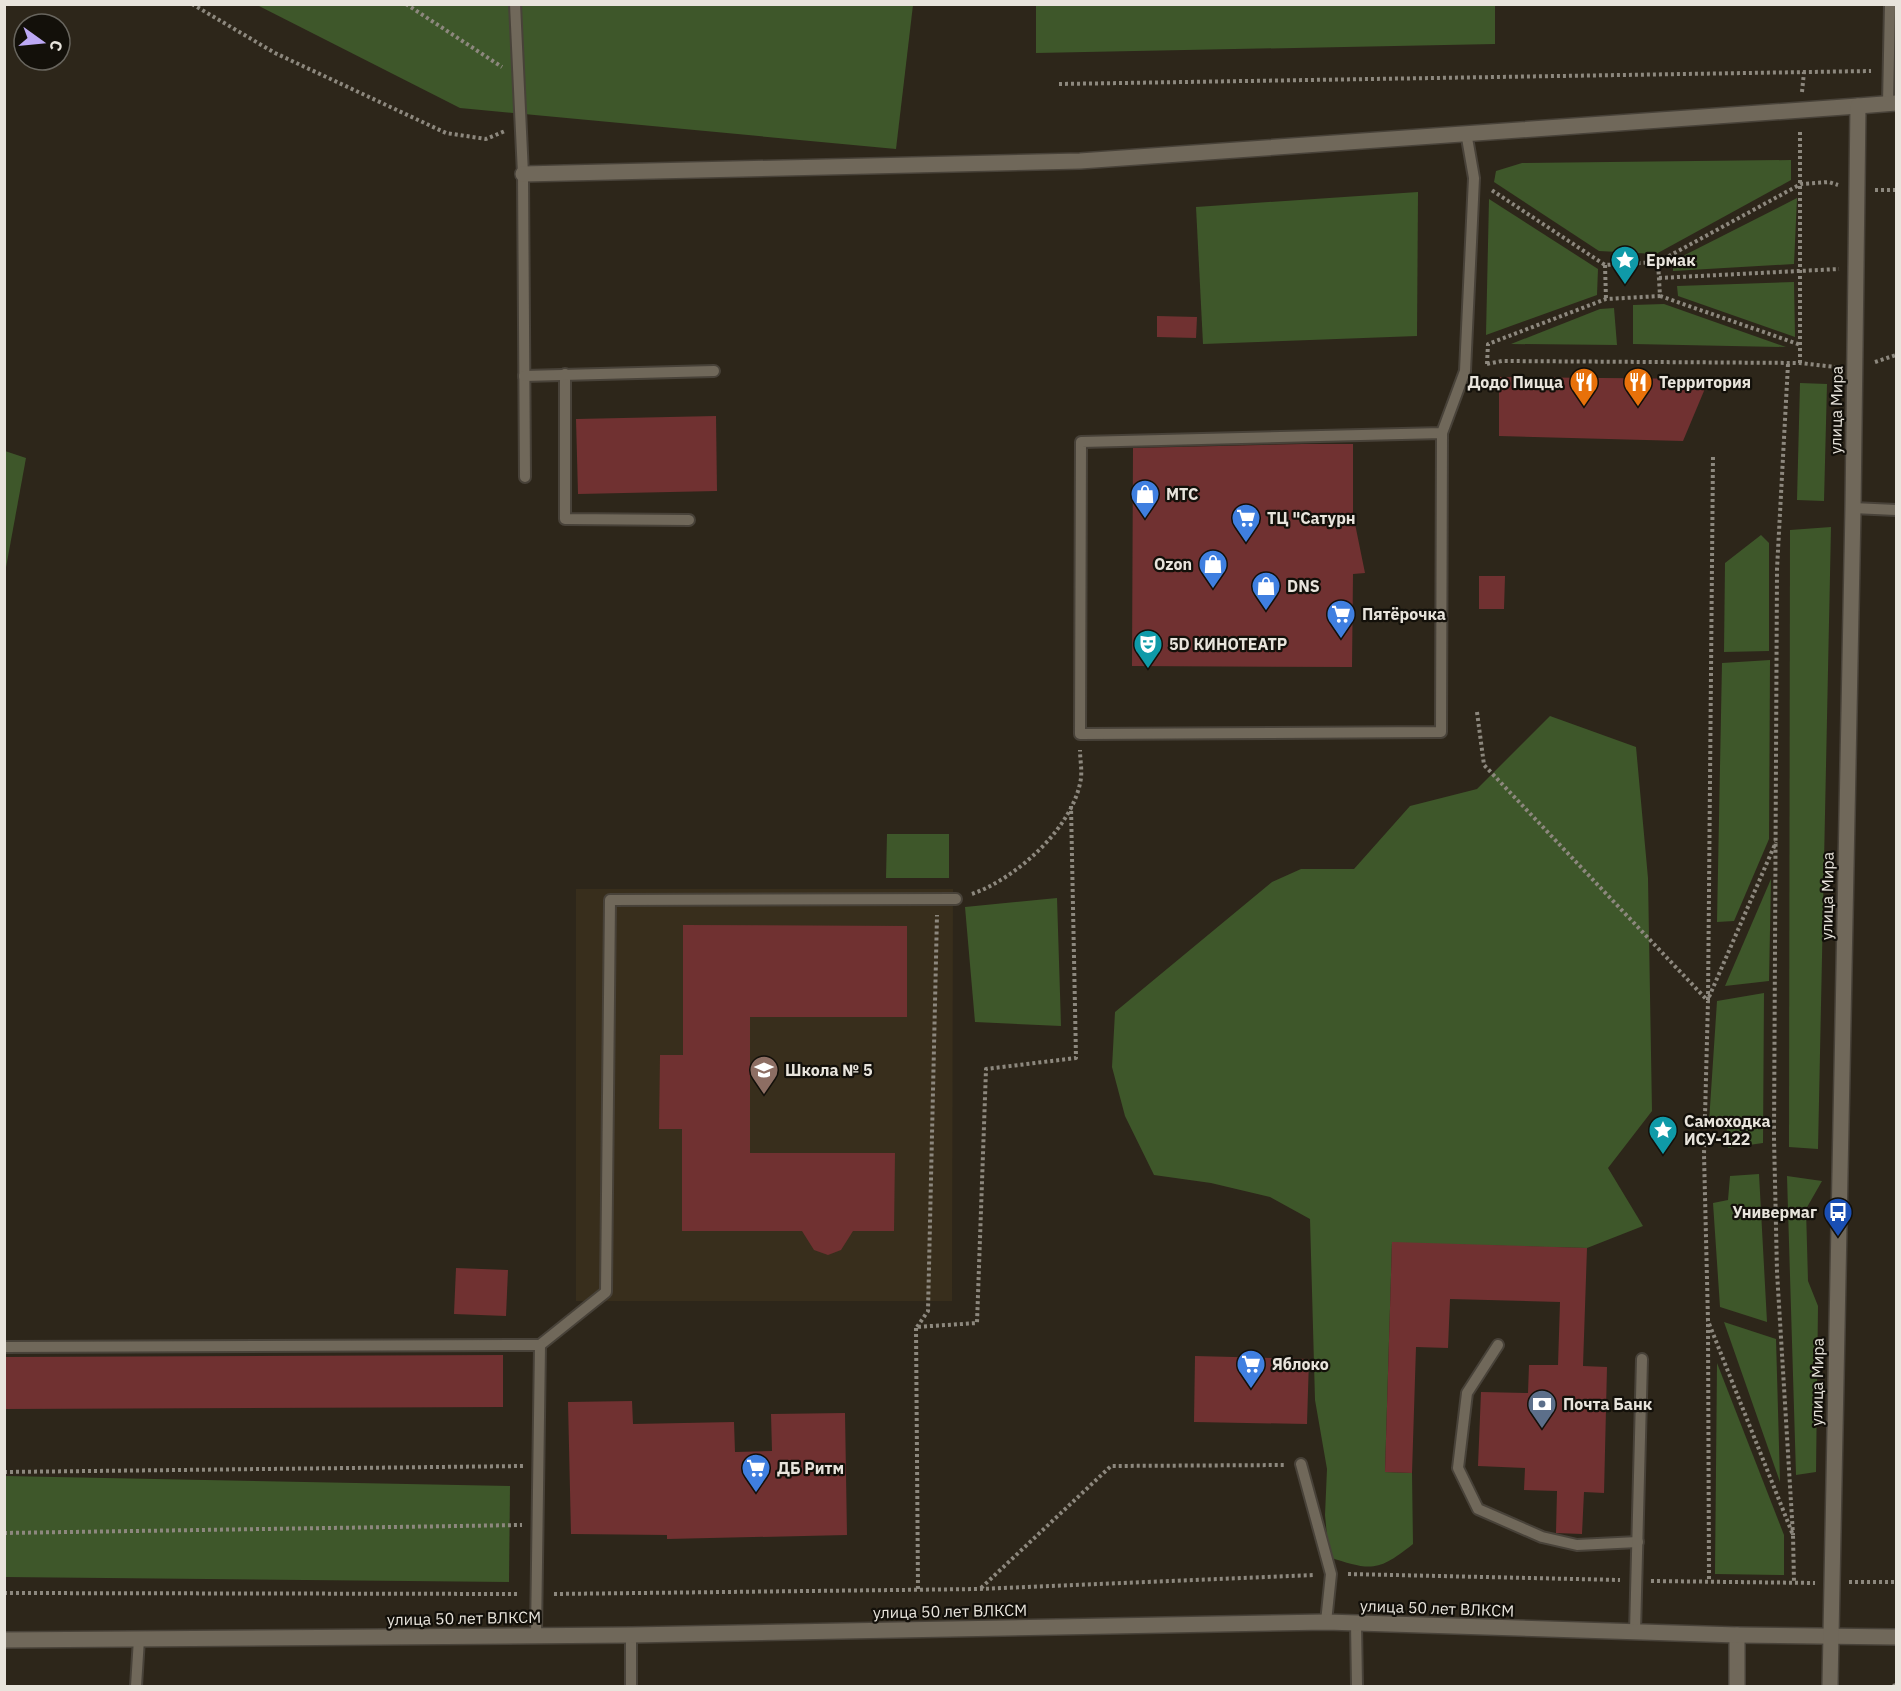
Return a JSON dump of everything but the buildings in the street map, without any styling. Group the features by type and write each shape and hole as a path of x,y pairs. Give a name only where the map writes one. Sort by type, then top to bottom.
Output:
{"street":[{"path":"523,174 1080,161 1466,132 1892,104"},
{"name":"улица Мира","path":"1830,1686 1829,1636 1853,508 1858,106"},
{"name":"улица 50 лет ВЛКСМ","path":"4,1640 631,1635 1326,1622 1737,1635 1896,1637"},
{"path":"1737,1635 1737,1686"}],"lane":[{"path":"515,4 523,174 525,477"},
{"path":"1890,4 1889,70 1892,104"},
{"path":"1442,433 1081,442 1080,734 1441,732 1442,433 1465,371 1474,178 1466,132"},
{"path":"524,375 714,371"},
{"path":"566,374 565,519 689,520"},
{"path":"1853,508 1896,510"},
{"path":"4,1347 540,1346 606,1292 610,900 956,899"},
{"path":"1498,1345 1467,1393 1458,1468 1478,1509 1542,1537 1577,1545 1638,1542"},
{"path":"536,1635 540,1346"},
{"path":"1635,1632 1642,1359"},
{"path":"1301,1464 1331,1574 1326,1622"},
{"path":"1356,1623 1357,1686"},
{"path":"631,1635 631,1686"},
{"path":"136,1686 139,1639"}],"path":[{"path":"192,4 275,53 446,133 486,139 502,134 520,120"},
{"path":"406,4 487,60 518,76"},
{"path":"1059,84 1889,70"},
{"path":"1800,363 1802,271 1800,111 1804,72"},
{"path":"1474,178 1605,265 1658,262 1801,184 1829,182"},
{"path":"1658,262 1660,296"},
{"path":"1605,265 1606,299"},
{"path":"1659,278 1855,269"},
{"path":"1488,364 1488,344 1606,299 1660,296 1800,345"},
{"path":"1465,371 1502,361 1800,363 1855,369"},
{"path":"1788,364 1777,569 1774,1160 1777,1272 1794,1583"},
{"path":"1709,1582 1708,1320 1704,1154 1708,1001 1713,455"},
{"path":"1477,712 1484,765 1708,1001"},
{"path":"956,899 978,892 1019,870 1039,851 1071,806 1080,779 1080,734"},
{"path":"916,1327 977,1323 986,1069 1076,1058 1071,806"},
{"path":"1708,1001 1777,840"},
{"path":"918,1589 916,1327 928,1311 938,899"},
{"path":"1708,1320 1793,1535"},
{"path":"980,1589 1111,1466 1301,1464"},
{"path":"4,1472 539,1466"},
{"path":"4,1533 538,1525"},
{"path":"4,1593 538,1594 980,1589 1331,1574 1709,1582 1896,1582"}],"shaded area":[{"name":"Школа № 5","path":"576,889 953,889 952,1301 576,1301"}],"green space":[{"path":"257,5 913,5 896,149 460,108"},
{"path":"1036,5 1495,5 1495,44 1036,53"},
{"path":"1791,160 1791,180 1656,254 1599,251 1494,182 1496,171 1522,163"},
{"path":"1418,192 1417,336 1203,344 1196,207"},
{"path":"1797,198 1794,264 1673,271 1673,261"},
{"path":"1489,199 1598,269 1597,295 1486,335"},
{"path":"1794,282 1795,337 1678,296 1677,286"},
{"path":"1664,304 1786,347 1633,344 1633,305"},
{"path":"1614,308 1617,345 1511,344 1600,309"},
{"path":"1800,383 1827,384 1824,501 1797,500"},
{"path":"4,451 26,458 5,573"},
{"path":"1831,527 1818,1149 1789,1147 1790,530"},
{"path":"1761,535 1769,543 1769,651 1724,652 1725,563"},
{"path":"1770,660 1769,839 1734,921 1717,922 1722,663"},
{"path":"1550,716 1636,747 1648,878 1652,1111 1608,1168 1643,1226 1587,1248 1392,1243 1385,1472 1412,1473 1413,1544 1382,1564 1355,1565 1329,1557 1325,1515 1327,1469 1315,1400 1310,1219 1270,1197 1211,1183 1154,1175 1125,1116 1112,1067 1115,1012 1272,882 1301,869 1354,869 1410,806 1477,789"},
{"path":"887,834 949,834 949,878 886,878"},
{"path":"1771,879 1769,981 1725,986"},
{"path":"1057,898 1061,1026 975,1022 965,907"},
{"path":"1764,993 1763,1143 1728,1148 1726,1120 1709,1122 1717,1001"},
{"path":"1759,1174 1767,1322 1720,1307 1713,1203 1728,1200 1730,1176"},
{"path":"1787,1176 1822,1181 1806,1209 1808,1281 1818,1306 1816,1472 1796,1475"},
{"path":"1724,1322 1776,1339 1780,1482"},
{"path":"1717,1363 1784,1535 1784,1575 1715,1574"},
{"path":"5,1476 510,1486 509,1582 5,1577"}],"place":[{"name":"Ермак","path":"1625,286"},
{"name":"Додо Пицца","path":"1584,408"},
{"name":"Территория","path":"1638,408"},
{"name":"МТС","path":"1145,520"},
{"name":"ТЦ \"Сатурн","path":"1246,544"},
{"name":"Ozon","path":"1213,590"},
{"name":"DNS","path":"1266,612"},
{"name":"Пятёрочка","path":"1341,640"},
{"name":"5D КИНОТЕАТР","path":"1148,670"},
{"name":"Школа № 5","path":"764,1096"},
{"name":"Самоходка ИСУ-122","path":"1663,1156"},
{"name":"Универмаг","path":"1838,1238"},
{"name":"Яблоко","path":"1251,1390"},
{"name":"Почта Банк","path":"1542,1430"},
{"name":"ДБ Ритм","path":"756,1494"}]}
